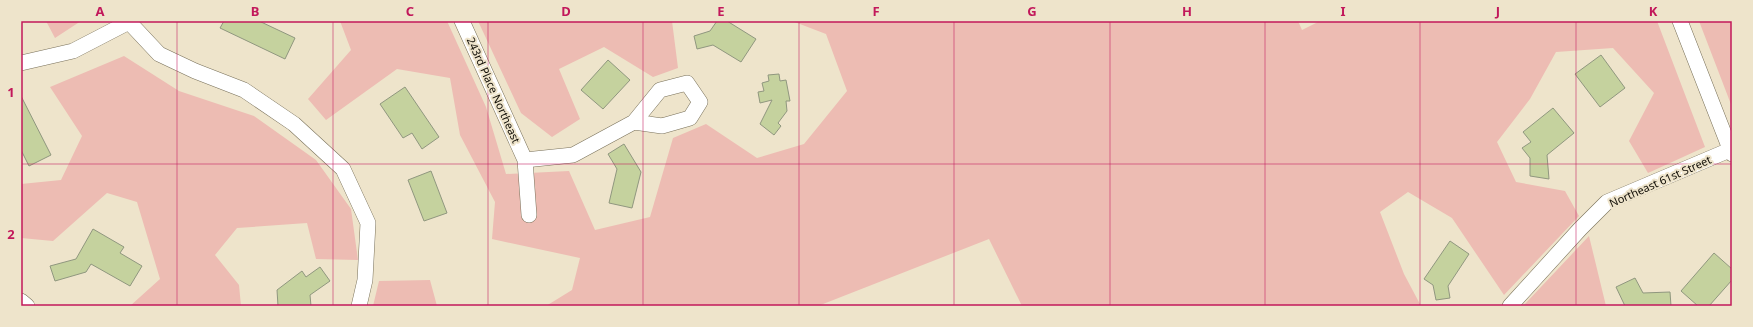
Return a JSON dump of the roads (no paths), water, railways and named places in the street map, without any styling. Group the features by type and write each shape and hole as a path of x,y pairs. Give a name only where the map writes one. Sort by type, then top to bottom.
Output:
{"street":[{"name":"243rd Place Northeast","path":"462,21 525,160"},
{"path":"1680,21 1731,151"},
{"path":"21,62 73,51 129,22 159,54 195,71 244,90 288,120 343,169 368,223 365,280 359,306"},
{"path":"529,215 525,160 573,155 634,122"},
{"name":"Northeast 61st Street","path":"1510,306 1580,229 1607,202 1731,151"},
{"path":"21,301 27,306"}]}
